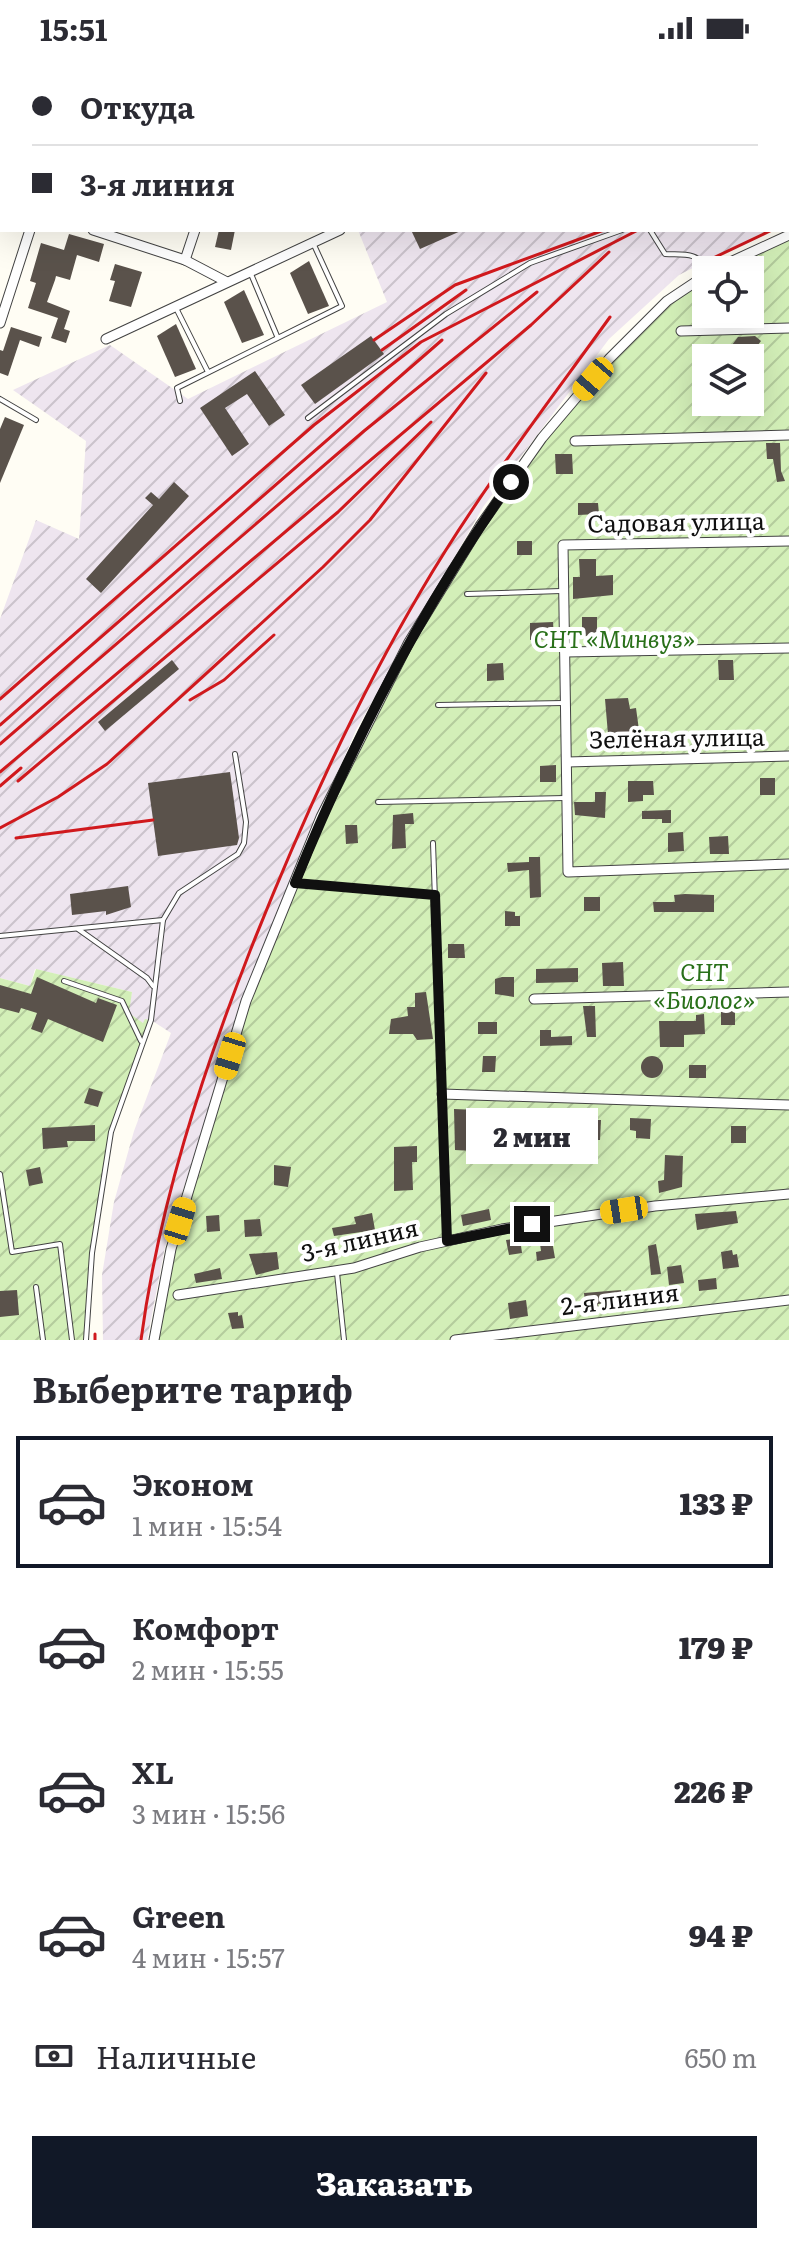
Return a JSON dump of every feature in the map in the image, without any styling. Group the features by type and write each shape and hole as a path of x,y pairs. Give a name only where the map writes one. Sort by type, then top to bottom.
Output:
{"street":[{"path":"0,323 29,232"},
{"path":"99,232 185,260 227,282"},
{"path":"185,260 194,232"},
{"path":"106,339 336,232"},
{"path":"744,256 789,235"},
{"path":"154,1340 171,1249 246,1001 321,817 409,642 480,526 542,438 609,359 667,301 692,284"},
{"path":"681,331 789,328"},
{"path":"575,441 789,435"},
{"name":"Садовая улица","path":"564,591 563,545 789,541"},
{"path":"564,591 568,872 789,864"},
{"path":"565,652 789,648"},
{"name":"Зелёная улица","path":"567,762 789,756"},
{"path":"534,999 789,992"},
{"path":"442,1094 789,1105"},
{"name":"3-я линия","path":"178,1295 336,1271 502,1229 655,1206 789,1194"},
{"name":"2-я линия","path":"455,1340 789,1300"}],"lane":[{"path":"308,418 446,314 530,263 616,232"},
{"path":"651,232 665,254 688,253 694,256"},
{"path":"180,401 177,388 342,306 313,242"},
{"path":"250,272 277,336"},
{"path":"174,306 208,372"},
{"path":"0,399 36,420"},
{"path":"467,594 564,591"},
{"path":"438,705 566,703"},
{"path":"86,1340 92,1253 111,1132 151,1020 163,920 179,893 238,854 244,843 246,822 235,754"},
{"path":"378,802 567,797"},
{"path":"433,843 447,1241"},
{"path":"295,883 435,895"},
{"path":"0,936 163,920"},
{"path":"78,929 147,978 154,988"},
{"path":"64,981 122,1001 141,1041"},
{"path":"0,1174 12,1252 60,1244 72,1340"},
{"path":"336,1271 344,1340"},
{"path":"36,1287 43,1340"}],"shaded area":[{"path":"359,232 764,232 717,256 692,256 692,268 679,275 609,339 483,507 356,730 248,984 165,1247 147,1340 103,1340 102,1275 114,1202 134,1131 171,1033 151,1020 143,1023 128,1013 132,992 35,969 30,986 0,978 0,619 36,520 79,539 86,441 13,390 110,345 188,399 387,302"}],"green space":[{"path":"789,235 789,1340 154,1340 160,1298 246,1001 321,817 409,642 542,438 667,301 692,284 692,328 764,328 764,256 743,256"},
{"path":"36,969 132,992 129,1013 143,1023 145,1019 151,1020 111,1132 92,1253 86,1340 0,1340 0,978 30,986"}],"building":[{"path":"219,232 235,232 231,250 215,247"},
{"path":"412,232 458,232 420,249"},
{"path":"69,234 104,244 99,262 77,255 70,280 56,276 47,302 70,311 64,329 70,331 66,343 51,338 58,318 28,308 36,283 30,281 41,243 64,250"},
{"path":"309,261 329,306 308,314 290,273"},
{"path":"115,264 142,272 131,307 109,301 115,281 110,280"},
{"path":"244,290 264,335 242,343 224,302"},
{"path":"176,324 196,369 175,377 157,336"},
{"path":"11,327 42,337 39,347 20,340 8,376 0,373 0,350 3,351"},
{"path":"371,336 384,354 315,404 301,385"},
{"path":"755,336 761,341 759,344 733,344 738,337"},
{"path":"255,371 285,415 269,426 247,394 225,408 249,444 232,456 200,408"},
{"path":"5,417 24,425 0,483 0,429"},
{"path":"766,443 780,443 781,471 785,481 777,482 773,459 767,459"},
{"path":"555,454 572,454 573,474 556,474"},
{"path":"174,482 189,496 101,593 86,579 153,505 145,498 151,492 159,499"},
{"path":"578,503 598,503 599,514 578,515"},
{"path":"517,541 532,541 532,555 517,555"},
{"path":"579,559 596,559 596,576 613,575 613,595 573,599 573,577 580,577"},
{"path":"582,617 597,617 597,636 582,636"},
{"path":"553,622 554,639 530,640 530,623"},
{"path":"172,660 179,669 105,731 98,722"},
{"path":"718,660 733,660 734,680 719,680"},
{"path":"503,663 504,680 487,681 487,664"},
{"path":"628,698 630,709 636,708 641,745 609,746 605,699"},
{"path":"556,765 556,782 540,782 540,766"},
{"path":"230,772 239,838 237,845 158,856 148,783"},
{"path":"760,778 775,778 775,795 760,795"},
{"path":"628,781 653,781 654,795 643,795 643,801 628,802"},
{"path":"595,792 606,792 605,818 575,815 574,802 595,802"},
{"path":"671,810 671,823 662,823 662,819 642,819 642,811"},
{"path":"413,813 414,824 405,824 406,848 392,849 393,815"},
{"path":"345,825 357,825 358,843 346,844"},
{"path":"683,832 684,851 668,852 668,833"},
{"path":"728,836 729,854 710,854 709,837"},
{"path":"529,857 540,857 541,897 530,898 529,870 508,872 507,863 529,862"},
{"path":"128,886 131,907 106,915 106,911 72,915 70,894"},
{"path":"674,895 714,895 714,912 654,912 653,902 675,902"},
{"path":"584,897 600,897 600,911 584,911"},
{"path":"505,911 520,916 520,926 505,926"},
{"path":"448,944 464,944 465,958 448,958"},
{"path":"623,962 624,986 603,986 602,963"},
{"path":"578,968 578,982 536,983 536,969"},
{"path":"37,977 96,1003 98,998 117,1005 103,1042 48,1019 42,1033 31,1029 37,1013 21,1008 19,1013 0,1008 0,985 31,994"},
{"path":"514,977 514,997 495,994 495,979"},
{"path":"426,992 433,1039 417,1040 413,1034 389,1034 391,1019 408,1016 407,1007 415,1007 415,993"},
{"path":"583,1006 595,1006 596,1037 587,1037"},
{"path":"721,1009 735,1009 735,1025 721,1025"},
{"path":"704,1014 705,1034 684,1035 684,1047 660,1047 659,1021 696,1021 696,1015"},
{"path":"478,1022 497,1022 497,1034 478,1034"},
{"path":"540,1030 551,1030 551,1037 572,1036 572,1045 540,1046"},
{"path":"483,1056 496,1056 495,1072 482,1072"},
{"path":"652,1056 660,1059 663,1067 660,1075 652,1078 644,1075 641,1067 644,1059"},
{"path":"689,1065 706,1065 706,1078 689,1078"},
{"path":"89,1088 103,1092 98,1107 84,1103"},
{"path":"454,1109 477,1110 473,1151 455,1150"},
{"path":"539,1115 551,1115 550,1134 539,1133"},
{"path":"630,1118 651,1119 650,1139 636,1138 636,1131 630,1130"},
{"path":"588,1120 601,1120 600,1140 587,1140"},
{"path":"95,1125 95,1141 67,1141 68,1147 43,1149 42,1128"},
{"path":"731,1126 746,1126 746,1143 731,1143"},
{"path":"417,1146 417,1162 412,1162 413,1190 394,1191 394,1147"},
{"path":"665,1155 683,1156 682,1187 659,1193 658,1181 664,1180"},
{"path":"274,1165 291,1167 288,1187 274,1185"},
{"path":"40,1167 43,1183 29,1186 26,1170"},
{"path":"489,1209 491,1220 463,1226 461,1215"},
{"path":"736,1211 738,1223 697,1230 695,1214"},
{"path":"372,1213 375,1230 334,1236 332,1228 356,1224 354,1217"},
{"path":"219,1215 220,1231 207,1232 206,1216"},
{"path":"260,1219 262,1236 245,1237 244,1220"},
{"path":"551,1235 555,1258 537,1261 536,1252 541,1251 539,1237"},
{"path":"520,1238 522,1253 509,1255 506,1240"},
{"path":"656,1244 661,1274 651,1275 648,1246"},
{"path":"732,1250 733,1255 737,1254 739,1267 723,1269 721,1252"},
{"path":"277,1252 279,1269 256,1275 249,1254"},
{"path":"681,1265 684,1283 669,1285 667,1267"},
{"path":"220,1268 222,1279 196,1283 194,1274"},
{"path":"716,1278 717,1289 699,1291 698,1280"},
{"path":"17,1290 19,1315 0,1317 0,1291"},
{"path":"621,1290 622,1301 598,1304 599,1310 586,1312 584,1293"},
{"path":"526,1300 528,1316 510,1319 508,1303"},
{"path":"238,1312 238,1316 242,1315 244,1328 232,1329 228,1313"}],"railway":[{"path":"374,340 455,285 599,232"},
{"path":"0,699 314,425 421,342 634,232"},
{"path":"717,256 768,232"},
{"path":"0,772 531,325 609,252"},
{"path":"382,350 466,290"},
{"path":"0,744 364,431 537,292"},
{"path":"141,1340 170,1191 199,1094 250,951 328,768 372,678 443,555 512,451 610,317"},
{"path":"0,725 442,340"},
{"path":"0,828 58,797 107,764 323,567 370,520 486,373"},
{"path":"18,781 338,512 431,422"},
{"path":"190,700 224,680 274,635"},
{"path":"0,786 21,768"},
{"path":"16,838 153,820"},
{"path":"95,1334 95,1340"}],"route":[{"path":"511,482 480,526 409,642 321,817 295,883 435,895 447,1241 532,1224"}],"park label":[{"name":"СНТ «Минвуз»","path":"614,640"},
{"name":"СНТ «Биолог»","path":"704,987"}]}
